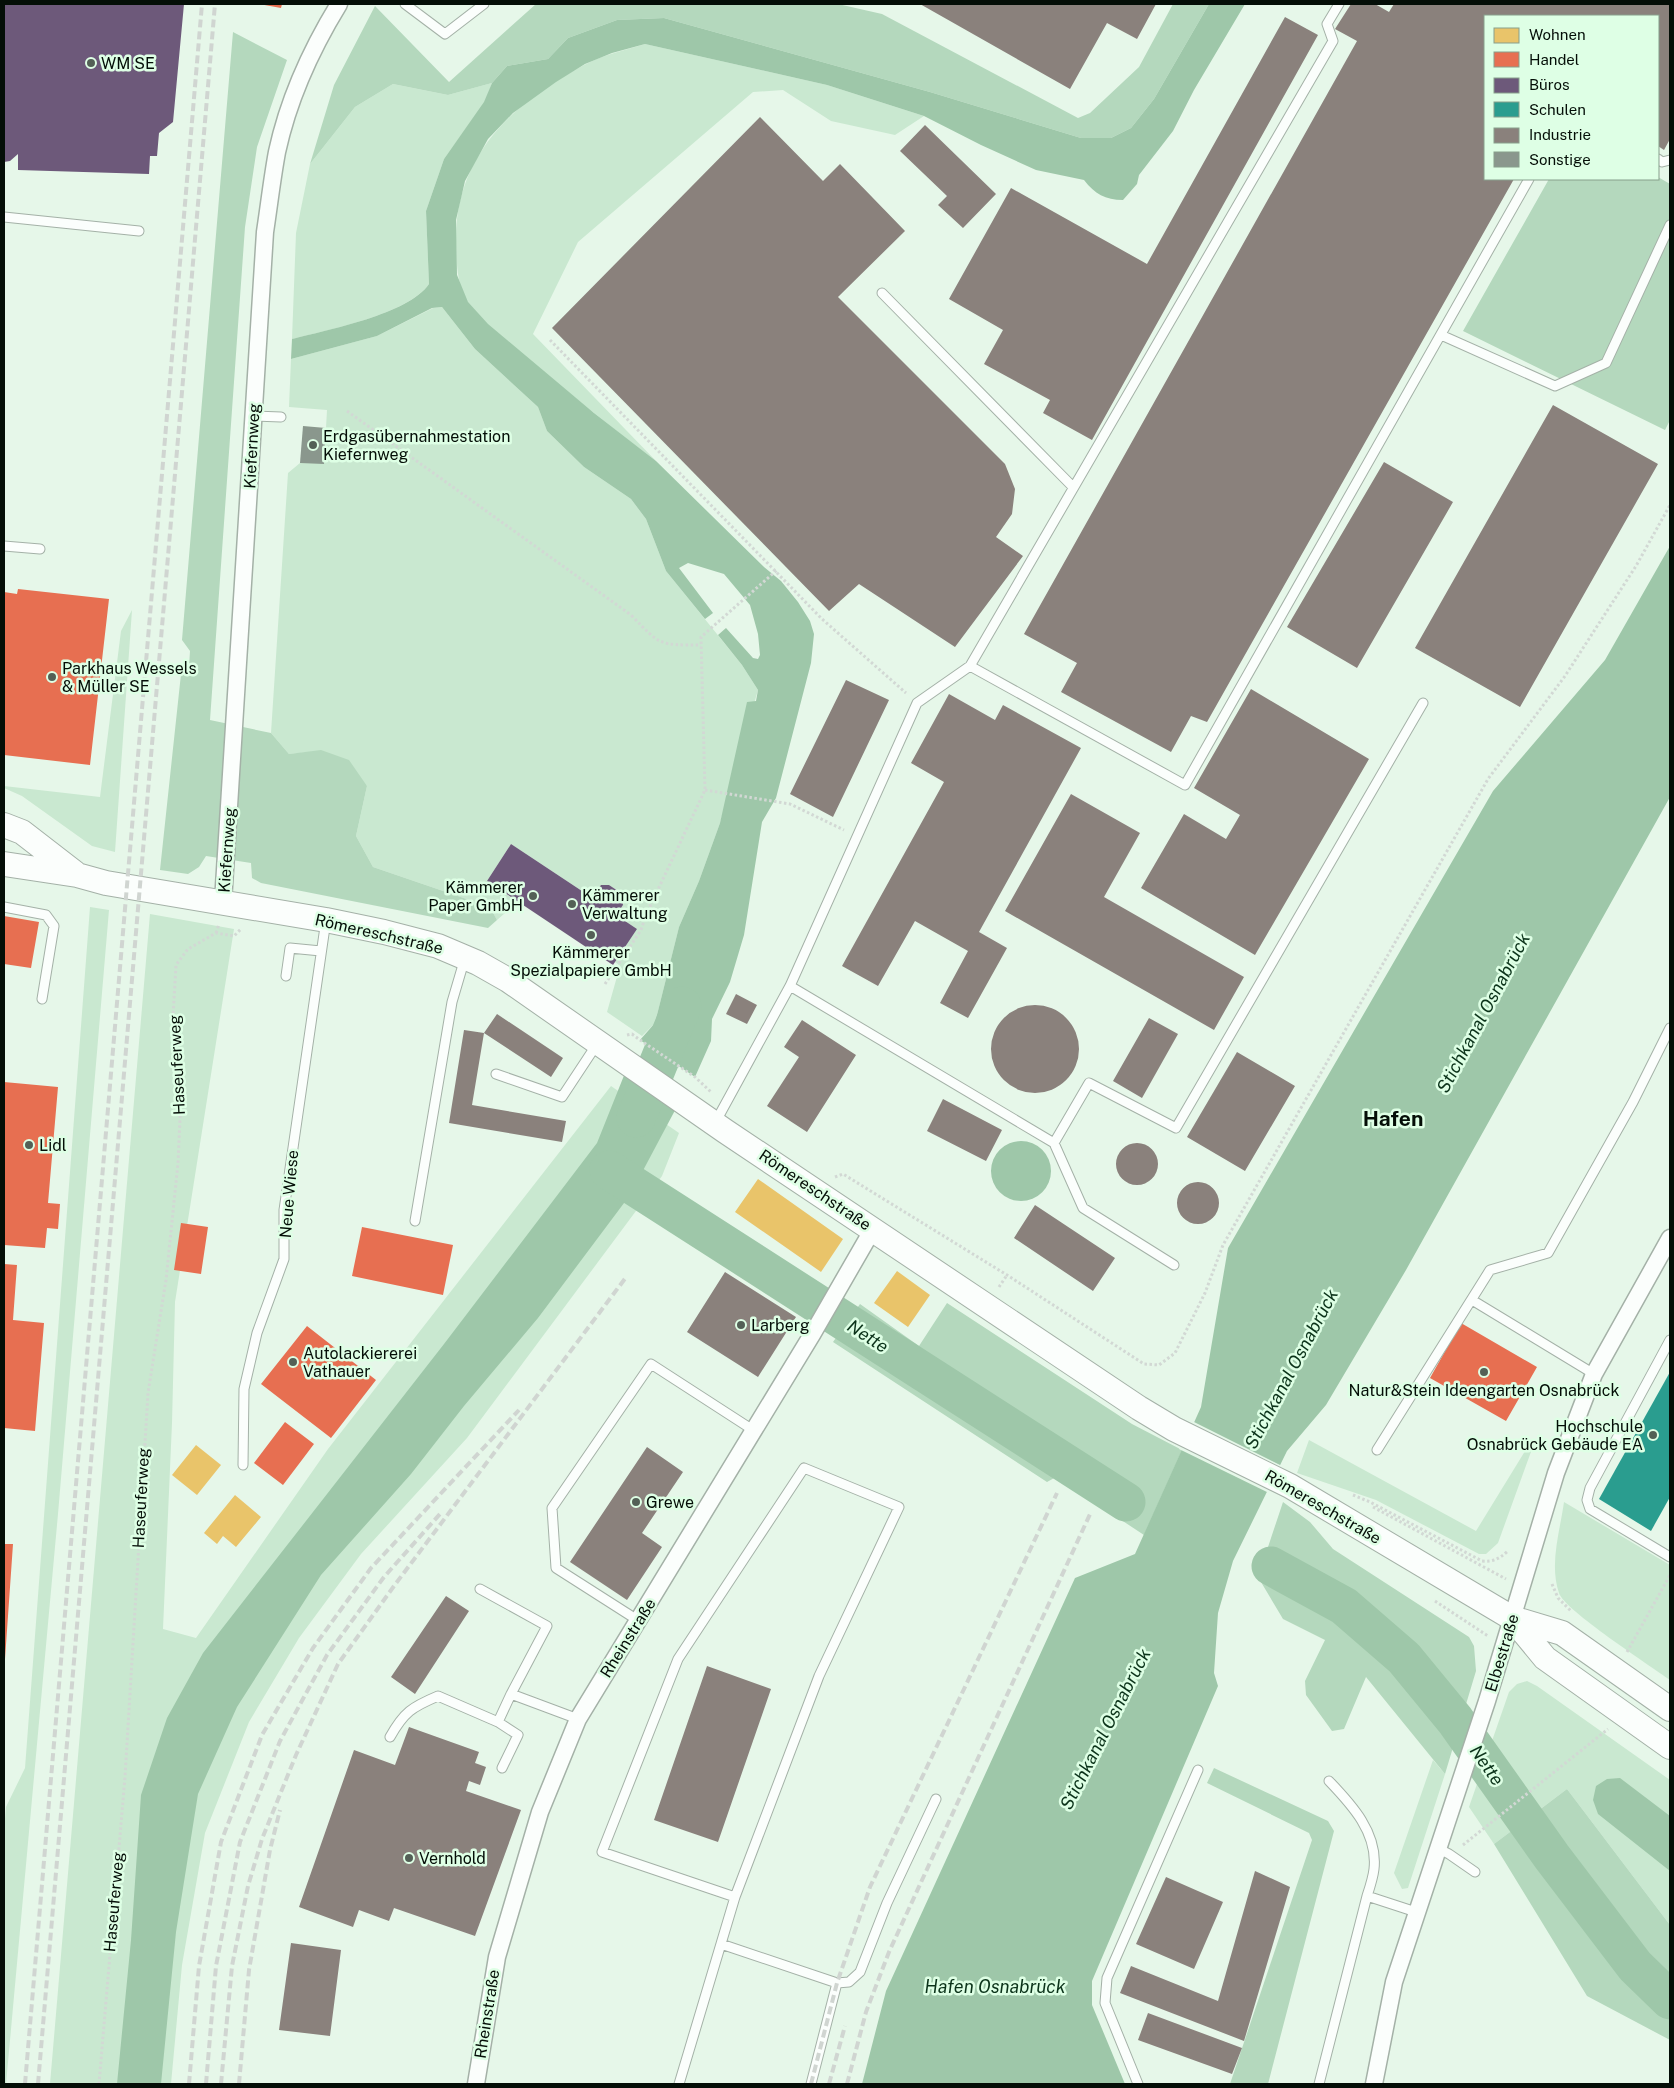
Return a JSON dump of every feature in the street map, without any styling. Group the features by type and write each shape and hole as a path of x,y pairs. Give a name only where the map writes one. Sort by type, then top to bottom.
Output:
{"main road":[{"name":"Römereschstraße","path":"4,825 22,832 77,874"},
{"name":"Römereschstraße","path":"4,864 77,874 106,883 326,920 438,946 466,957 508,980 715,1124 1131,1403 1174,1429 1290,1486 1512,1618 1562,1633 1670,1709"},
{"name":"Römereschstraße","path":"1512,1618 1545,1658 1670,1747"}],"street":[{"name":"Kiefernweg","path":"223,902 265,232 277,152 299,82 327,23 339,4"},
{"name":"Rheinstraße","path":"476,2084 497,1957 540,1812 578,1719 845,1280 873,1229"},
{"name":"Elbestraße","path":"1374,2084 1394,1982 1416,1912 1443,1851 1462,1774 1487,1701 1556,1473 1594,1374 1670,1238"}],"lane":[{"path":"405,4 445,34 484,4"},
{"path":"715,1124 790,986 856,836 918,703 970,666 1333,41 1327,24 1339,4"},
{"path":"970,666 1185,785 1528,180"},
{"path":"4,217 138,231"},
{"path":"1441,335 1555,386 1606,364 1670,225"},
{"path":"882,293 1073,487"},
{"path":"254,416 281,417"},
{"path":"4,546 40,549"},
{"path":"1054,1143 1089,1083 1176,1128 1423,703"},
{"path":"4,907 46,915 54,926 42,999"},
{"name":"Neue Wiese","path":"243,1465 244,1389 257,1333 284,1259 284,1210 326,920"},
{"path":"286,976 290,948 320,951"},
{"path":"415,1221 452,1002 466,957"},
{"path":"790,986 1054,1143 1083,1208 1174,1265"},
{"path":"1377,1450 1490,1270 1548,1253 1633,1102 1670,1028"},
{"path":"496,1074 562,1097 599,1042"},
{"path":"1472,1300 1594,1374"},
{"path":"1670,1340 1590,1488 1587,1500 1590,1509 1670,1556"},
{"path":"639,1621 556,1568 552,1508 651,1364 753,1430"},
{"path":"679,2084 735,1896 819,1676 900,1507 804,1468 678,1659 602,1852 735,1896"},
{"path":"480,1589 547,1626 498,1722"},
{"path":"511,1694 578,1719"},
{"path":"390,1737 405,1714 416,1705 438,1696 498,1722 518,1735 502,1768"},
{"path":"1138,2084 1105,2003 1107,1978 1198,1770"},
{"path":"1319,2084 1374,1868 1371,1839 1355,1808 1329,1781"},
{"path":"721,1944 837,1983 849,1982 860,1972 887,1903 936,1799"},
{"path":"1443,1851 1475,1872"},
{"path":"1368,1896 1416,1912"},
{"path":"811,2084 837,1983"}],"path":[{"path":"550,340 777,570 822,619 918,703"},
{"path":"347,411 631,615 654,639 666,645 701,645"},
{"path":"829,1178 843,1174 1007,1275 1144,1364 1159,1365 1175,1354 1205,1293 1223,1245 1488,779 1565,676 1636,566 1670,505"},
{"path":"605,984 641,930 646,915 705,790 701,636 777,570"},
{"path":"705,790 790,804 856,836"},
{"name":"Haseuferweg","path":"100,2084 125,1777 148,1393 166,1280 178,1163 181,1097 173,1017 176,965 188,949 216,933"},
{"path":"640,1040 695,1078"},
{"path":"996,1292 1007,1275"},
{"path":"1508,1551 1500,1558 1491,1562 1482,1561 1370,1502 1350,1496 1522,1588"},
{"path":"1623,1657 1670,1575"},
{"path":"1431,1599 1504,1646"},
{"path":"1443,1851 1471,1840 1615,1724"}],"shaded area":[{"path":"536,4 838,4 882,14 1078,118 1090,113 1139,67 1173,4 1209,4 1154,99 1131,128 1111,138 1081,138 930,92 664,18 617,20 568,38 548,59 507,66 492,83 448,95 393,84 355,107 310,164 334,85 375,6 449,82"},
{"path":"233,32 287,60 257,147 245,227 210,720 271,733 289,754 321,750 349,760 367,786 356,836 373,867 490,907 497,920 488,928 261,883 252,878 251,863 206,856 199,867 188,874 160,870 181,674 189,667 190,651 182,640"},
{"path":"645,44 827,85 924,116 895,135 831,121 783,90 753,92 578,242 533,334 656,461 503,338 474,311 464,296 459,281 456,241 458,210 466,182 478,157 493,135 512,114 534,96 591,61"},
{"path":"492,83 485,102 444,159 426,211 429,284 419,295 386,312 346,326 292,339 296,233 310,164 355,107 393,84 448,95"},
{"path":"1659,178 1670,184 1670,420 1665,430 1463,331 1548,180 1659,180"},
{"path":"442,307 475,349 538,407 547,431 584,467 631,499 646,519 666,571 742,665 758,690 720,823 699,881 679,927 655,1023 642,1036 607,1012 620,966 615,962 637,929 616,915 623,905 621,893 609,885 601,885 591,897 511,844 487,881 518,902 497,920 490,907 373,867 356,836 367,786 321,751 289,754 271,733 288,473 300,463 326,428 327,410 289,407 291,359 377,336 433,308"},
{"path":"132,610 115,852 92,846 22,796 4,788 4,786 100,797 121,631"},
{"path":"90,907 109,910 58,1514 6,2084 4,2084 4,1830 6,1807 25,1768"},
{"path":"150,914 234,929 175,1302 163,1629 196,1638 328,1449 611,1086 679,1133 662,1176 467,1438 361,1554 299,1638 249,1722 205,1833 182,1965 171,2084 50,2084"},
{"path":"947,1303 1132,1424 1182,1450 1144,1535 1056,1477 1047,1482 833,1342 860,1304 919,1346"},
{"path":"1309,1440 1476,1531 1530,1443 1532,1449 1498,1543 1486,1554 1479,1554 1376,1500 1297,1473"},
{"path":"1283,1502 1310,1522 1333,1549 1469,1637 1474,1646 1476,1671 1445,1774 1366,1677 1344,1729 1332,1731 1306,1695 1305,1681 1325,1640 1283,1619 1258,1577"},
{"path":"1564,1502 1670,1565 1670,1680 1591,1624 1564,1601 1559,1593 1556,1582 1555,1559"},
{"path":"1527,1681 1537,1686 1670,1780 1670,1925 1567,1789 1494,1844 1469,1807 1509,1692 1517,1684"},
{"path":"1433,1760 1445,1774 1408,1888 1402,1889 1394,1873"},
{"path":"1214,1768 1328,1821 1334,1831 1268,2084 1230,2084 1312,1840 1309,1833 1207,1783"},
{"path":"1567,1789 1670,1925 1670,2040 1587,1996 1494,1844"}],"water":[{"path":"1209,4 1245,4 1194,90 1173,131 1139,175 1137,184 1123,200 1111,199 1101,195 1084,180 1036,170 924,116 827,85 645,44 612,53 585,64 513,113 488,139 465,181 456,220 457,275 468,302 488,324 594,413 656,461 764,567 781,581 810,621 814,634 811,663 776,798 762,822 744,935 730,982 712,1019 711,1041 695,1077 640,1040 655,1023 679,927 699,881 720,823 747,702 756,701 758,690 742,665 718,635 726,628 753,658 758,659 760,655 758,634 750,605 724,574 688,563 679,568 713,613 705,619 666,571 646,519 631,499 584,467 547,431 538,407 475,349 442,307 432,308 377,336 291,359 292,339 366,319 404,304 419,295 429,284 426,211 444,159 484,102 492,83 507,66 548,59 568,38 617,20 664,18 930,92 1081,138 1111,138 1131,128 1154,99"},
{"name":"Hafen Osnabrück","path":"1670,546 1670,797 1406,1270 1326,1405 1287,1451 1233,1561 1218,1613 1214,1673 1218,1686 1092,1981 1092,2005 1125,2084 862,2084 886,1991 1075,1578 1135,1554 1201,1407 1228,1248 1493,791 1605,660"},
{"path":"629,1063 681,1099 630,1195 538,1318 464,1406 411,1474 321,1575 237,1707 198,1794 176,1932 161,2084 117,2084 131,1940 141,1795 167,1718 203,1653 444,1344 597,1143"},
{"path":"1021,1141 1033,1143 1046,1154 1051,1171 1049,1183 1038,1196 1021,1201 1009,1199 996,1188 991,1171 993,1159 1004,1146"},
{"path":"1620,1778 1670,1816 1670,1871 1598,1814 1593,1800 1596,1786 1607,1779"}],"pier":[{"path":"1192,1421 1282,1466 1269,1493 1179,1449"}],"building: Wohnen":[{"path":"758,1179 843,1239 821,1272 735,1212"},
{"path":"897,1271 930,1295 908,1327 874,1303"},
{"path":"196,1445 221,1465 197,1495 172,1475"},
{"path":"235,1495 261,1517 236,1547 223,1536 217,1544 204,1533"}],"building: Handel":[{"path":"259,4 282,4 281,8"},
{"name":"Parkhaus Wessels & Müller SE","path":"18,589 109,599 90,765 4,755 4,592 17,594"},
{"path":"4,916 39,922 31,968 4,964"},
{"name":"Lidl","path":"4,1082 58,1087 48,1203 60,1204 58,1229 47,1228 45,1248 4,1245"},
{"path":"181,1223 208,1227 201,1274 174,1270"},
{"path":"362,1227 453,1245 443,1295 352,1276"},
{"path":"4,1264 17,1265 13,1320 44,1323 35,1431 4,1428"},
{"name":"Natur&Stein Ideengarten Osnabrück","path":"1461,1323 1537,1367 1506,1421 1430,1378"},
{"path":"307,1326 376,1380 331,1438 261,1384"},
{"path":"285,1422 314,1444 283,1485 254,1463"},
{"path":"4,1544 13,1544 5,1659 4,1659"}],"building: Büros":[{"name":"WM SE","path":"4,4 184,4 173,122 159,133 157,156 150,156 149,174 18,170 18,154 10,161 4,162"},
{"name":"Kämmerer Verwaltung","path":"511,844 591,897 601,885 609,885 621,893 623,905 616,915 637,929 613,965 487,881"}],"building: Schulen":[{"name":"Hochschule Osnabrück Gebäude EA","path":"1670,1372 1670,1497 1651,1531 1599,1499"}],"building: Industrie":[{"path":"920,4 1156,4 1137,39 1107,23 1070,89"},
{"path":"1351,4 1375,4 1389,12 1394,4 1670,4 1670,139 1664,150 1659,147 1659,15 1484,15 1484,180 1513,180 1207,722 1191,716 1171,752 1061,692 1077,663 1024,634 1357,41 1335,29"},
{"path":"1285,17 1318,35 1092,440 1043,413 1050,400 984,364 1003,330 949,299 1011,188 1147,264"},
{"path":"760,117 823,181 840,164 905,231 838,297 1005,464 1015,489 1012,514 996,537 1023,556 955,647 859,584 829,611 552,328"},
{"path":"925,125 996,194 963,228 938,205 947,196 900,151"},
{"path":"1553,405 1658,464 1520,707 1415,648"},
{"path":"1384,462 1453,502 1357,668 1287,627"},
{"path":"846,680 889,700 833,817 790,794"},
{"path":"1251,689 1369,759 1255,955 1141,888 1184,814 1226,839 1240,815 1194,788"},
{"path":"949,694 995,720 1003,705 1081,748 979,932 1007,948 968,1018 940,1003 968,951 915,921 878,986 842,966 944,782 911,763"},
{"path":"1071,794 1140,833 1104,897 1244,977 1214,1030 1005,911"},
{"path":"736,994 757,1005 747,1024 726,1014"},
{"path":"1035,1005 1052,1008 1066,1018 1076,1032 1079,1049 1076,1066 1066,1080 1052,1090 1035,1093 1018,1090 1004,1080 994,1066 991,1049 994,1032 1004,1018 1018,1008"},
{"path":"497,1014 563,1058 551,1077 484,1033"},
{"path":"1149,1018 1178,1034 1142,1098 1113,1081"},
{"path":"802,1020 856,1055 807,1132 767,1106 799,1057 784,1047"},
{"path":"464,1030 484,1033 472,1105 566,1121 562,1142 449,1123"},
{"path":"1237,1052 1295,1086 1245,1171 1187,1137"},
{"path":"943,1099 1002,1130 986,1161 927,1131"},
{"path":"1137,1143 1152,1149 1158,1164 1152,1179 1137,1185 1122,1179 1116,1164 1122,1149"},
{"path":"1194,1182 1202,1182 1213,1188 1219,1203 1213,1218 1202,1224 1194,1224 1183,1218 1177,1207 1177,1199 1183,1188"},
{"path":"1035,1205 1115,1258 1093,1291 1014,1238"},
{"name":"Larberg","path":"725,1272 796,1317 758,1377 687,1332"},
{"name":"Grewe","path":"647,1447 683,1472 642,1533 662,1547 627,1600 570,1562"},
{"path":"446,1596 469,1611 415,1694 391,1677"},
{"path":"707,1666 771,1689 718,1842 654,1820"},
{"name":"Vernhold","path":"409,1727 479,1752 475,1763 486,1767 480,1785 469,1781 466,1791 521,1810 475,1936 394,1908 389,1921 359,1910 353,1927 299,1907 354,1750 395,1765"},
{"path":"1255,1871 1290,1887 1244,2041 1120,1993 1131,1966 1218,2001"},
{"path":"1166,1877 1223,1902 1194,1969 1136,1944"},
{"path":"291,1943 341,1950 330,2036 279,2030"},
{"path":"1148,2013 1242,2048 1232,2074 1138,2040"}],"building: Sonstige":[{"name":"Erdgasübernahmestation Kiefernweg","path":"303,426 326,428 324,464 300,463"}],"waterway":[{"path":"636,1118 682,1006"},
{"name":"Nette","path":"609,1170 1126,1502"},
{"name":"Nette","path":"1271,1566 1344,1606 1404,1658 1455,1720 1552,1857 1635,1966 1670,2000"}],"railway":[{"path":"25,2084 202,4"},
{"path":"38,2084 215,4"},
{"path":"221,2084 232,1966 248,1886 262,1839 296,1755 338,1664 394,1586 627,1276"},
{"path":"189,2084 199,1966 221,1842 262,1735 313,1648 371,1568 519,1410"},
{"path":"811,2084 837,1983 870,1887 1057,1493"},
{"path":"847,2084 866,2012 889,1952 1091,1512"},
{"path":"206,2084 216,1966 240,1842 280,1741 327,1655 384,1577 440,1514"},
{"path":"239,2084 249,1970 270,1850 280,1810"},
{"path":"829,2084 845,2026"}],"place":[{"name":"WM SE","path":"91,63"},
{"name":"Erdgasübernahmestation Kiefernweg","path":"313,445"},
{"name":"Parkhaus Wessels & Müller SE","path":"52,677"},
{"name":"Kämmerer Paper GmbH","path":"533,896"},
{"name":"Kämmerer Verwaltung","path":"572,904"},
{"name":"Kämmerer Spezialpapiere GmbH","path":"591,935"},
{"name":"Lidl","path":"29,1145"},
{"name":"Larberg","path":"741,1325"},
{"name":"Autolackiererei Vathauer","path":"293,1362"},
{"name":"Natur&Stein Ideengarten Osnabrück","path":"1484,1372"},
{"name":"Hochschule Osnabrück Gebäude EA","path":"1653,1435"},
{"name":"Grewe","path":"636,1502"},
{"name":"Vernhold","path":"409,1858"}],"district":[{"name":"Hafen","path":"1393,1118"}],"water label":[{"name":"Stichkanal Osnabrück","path":"1483,1013"},
{"name":"Stichkanal Osnabrück","path":"1291,1369"},
{"name":"Stichkanal Osnabrück","path":"1105,1729"}]}
